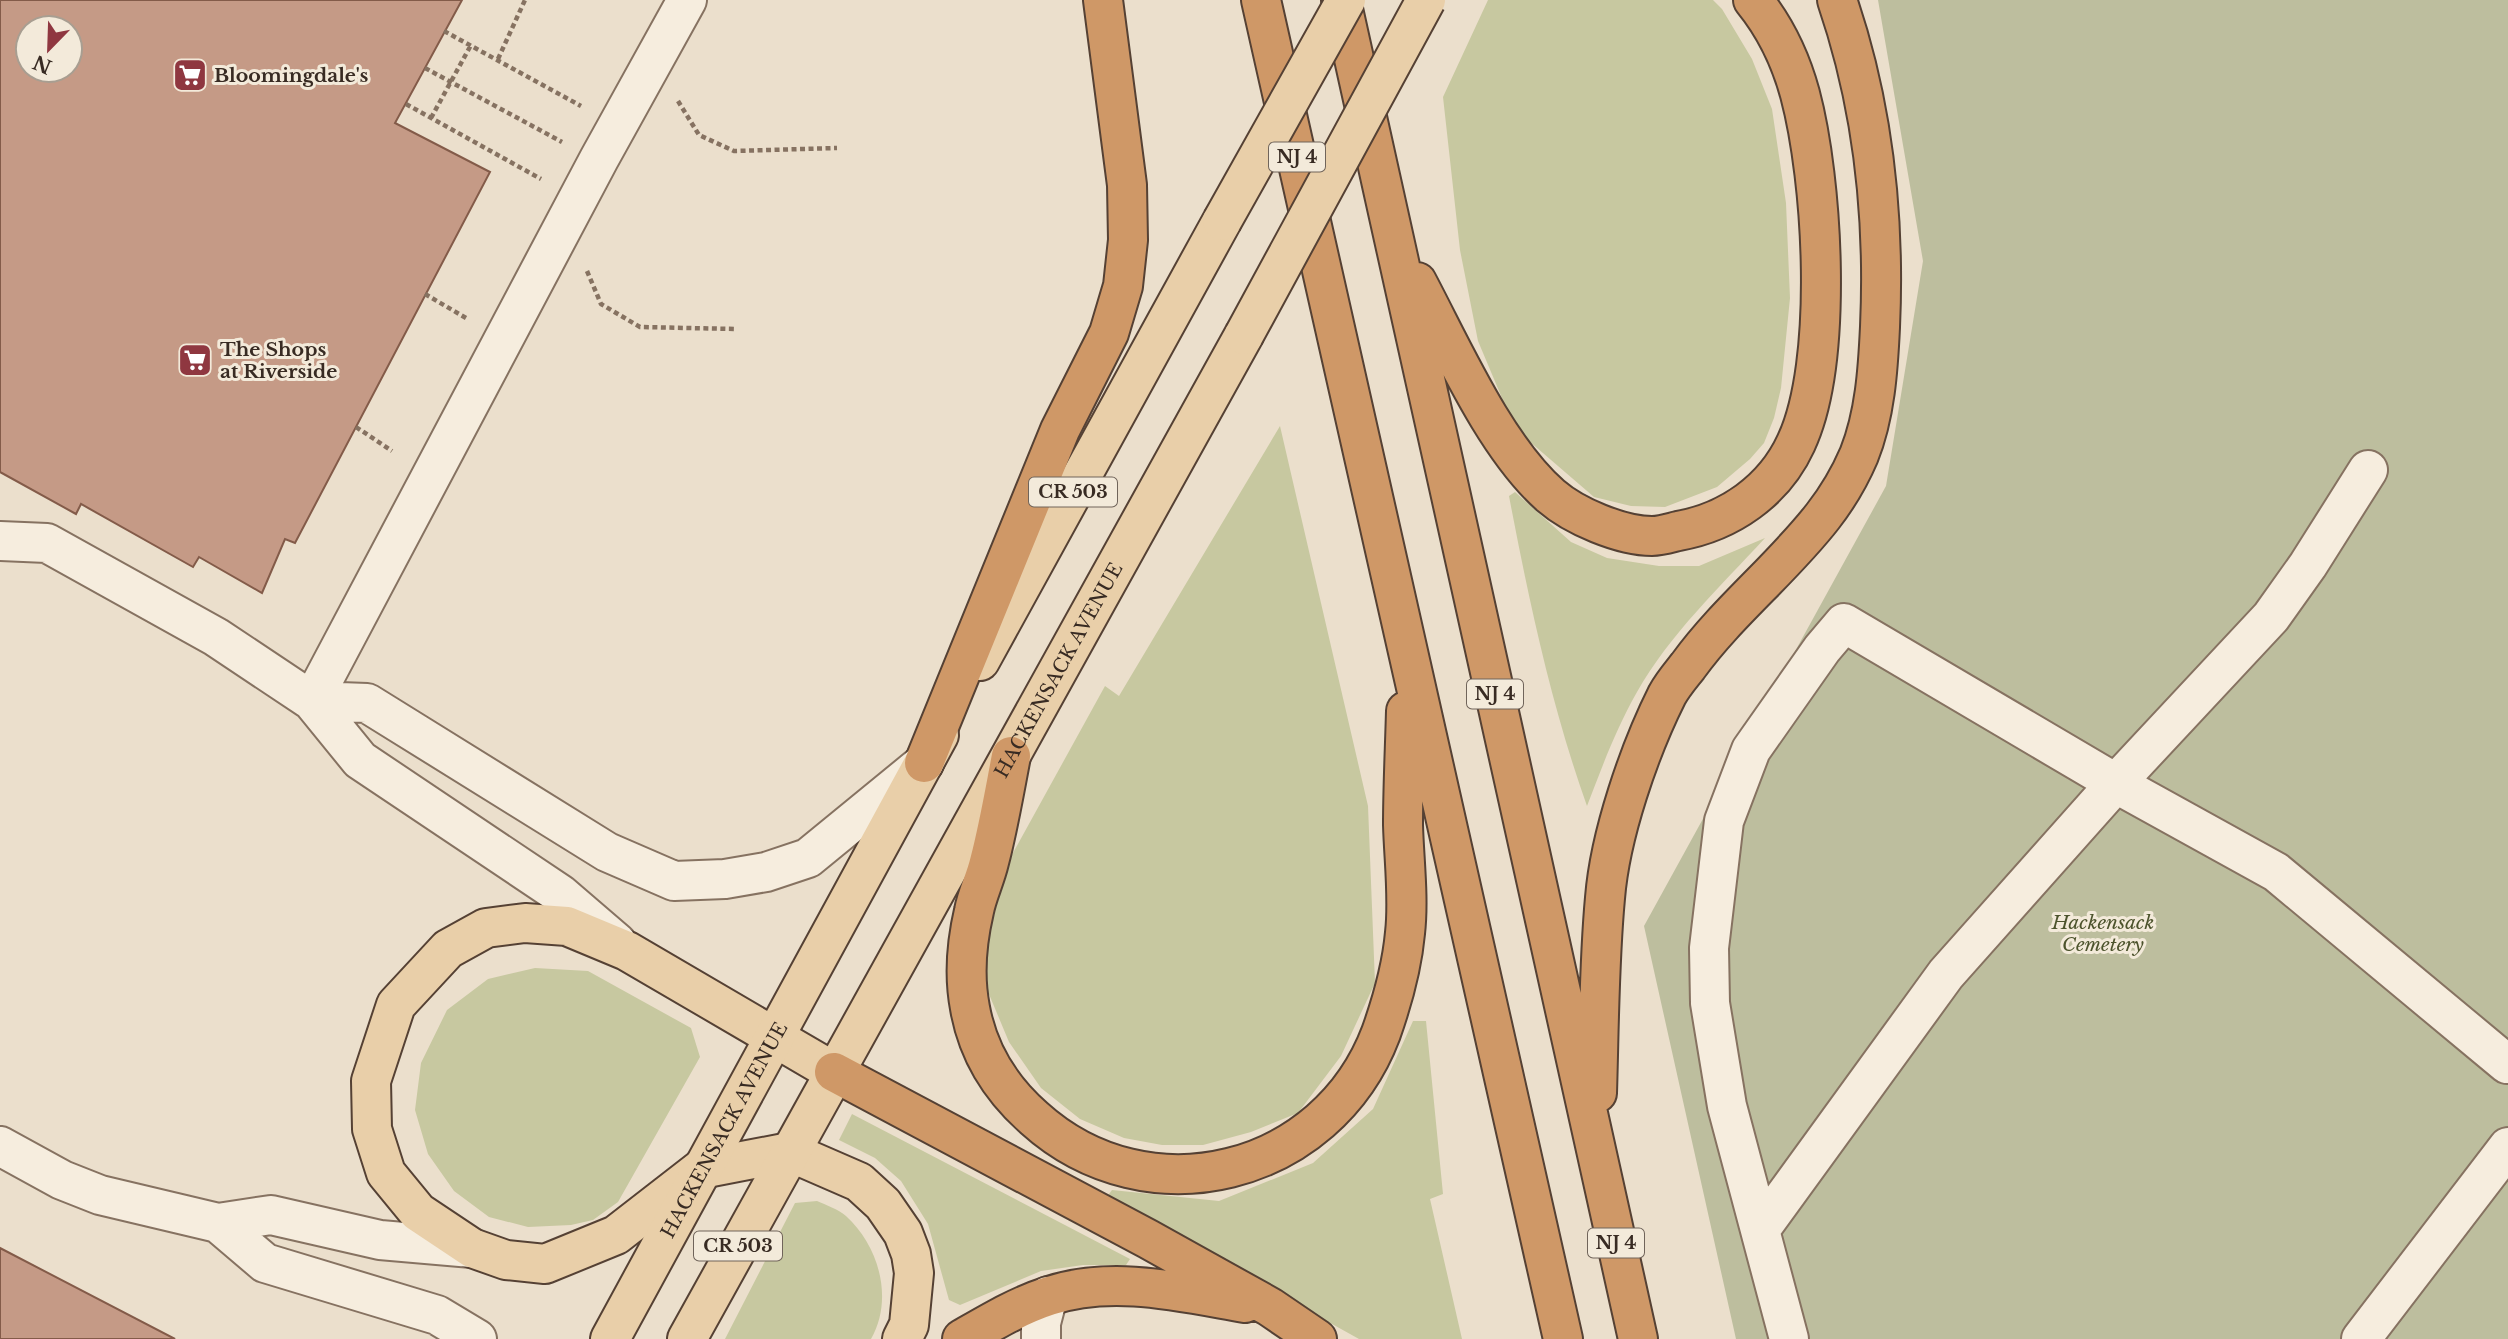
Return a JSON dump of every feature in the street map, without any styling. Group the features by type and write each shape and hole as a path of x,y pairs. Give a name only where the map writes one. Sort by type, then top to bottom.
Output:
{"highway":[{"path":"924,762 1060,430 1109,332 1123,286 1128,240 1128,185 1103,0"},
{"name":"NJ 4","path":"1261,0 1563,1339"},
{"name":"NJ 4","path":"1344,0 1638,1339"},
{"path":"1395,240 1482,406 1524,468 1551,496 1583,518 1652,536 1714,521 1742,508 1767,486 1796,445 1805,420 1816,365 1820,310 1820,266 1811,144 1799,92 1781,43 1754,0"},
{"path":"1595,1148 1605,895 1618,832 1636,768 1669,691 1702,646 1824,515 1858,456 1869,422 1879,364 1882,293 1880,219 1871,135 1851,42 1837,0"},
{"path":"1011,756 989,863 974,912 967,964 969,1007 981,1051 1011,1098 1045,1128 1079,1150 1120,1166 1166,1175 1212,1172 1248,1163 1279,1150 1311,1130 1338,1105 1362,1071 1384,1021 1396,984 1405,933 1403,822 1408,653"},
{"path":"835,1072 1148,1239 1270,1307 1317,1339"},
{"path":"962,1339 1005,1315 1048,1296 1079,1289 1132,1286 1270,1307"}],"main road":[{"name":"HACKENSACK AVENUE","path":"610,1339 1344,0"},
{"name":"HACKENSACK AVENUE","path":"687,1339 1244,335 1426,0"},
{"path":"835,1072 627,951 567,926 524,923 486,928 447,949 396,1005 371,1082 372,1129 386,1172 418,1212 472,1248 506,1260 545,1264 616,1235 701,1170 790,1152 859,1182 883,1204 903,1233 911,1254 914,1273 909,1325 902,1339"}],"lane":[{"path":"312,701 687,0"},
{"path":"1760,1230 1946,974 2116,783 2271,617 2308,565 2368,470"},
{"path":"0,541 47,543 216,637 312,701 360,760 560,894 627,951"},
{"path":"1789,1339 1727,1106 1710,1003 1709,947 1724,821 1751,750 1822,649 1844,623 2116,783 2276,872 2508,1065"},
{"path":"312,701 367,703 607,852 674,881 726,879 766,872 808,858 924,762"},
{"path":"0,1146 62,1180 100,1195 218,1223 271,1214 380,1240 472,1248"},
{"path":"2361,1339 2508,1147"},
{"path":"218,1223 265,1263 437,1315 477,1339"},
{"path":"1041,1339 1041,1323 1048,1296"}],"path":[{"path":"498,59 525,0"},
{"path":"444,31 582,107"},
{"path":"431,118 471,45"},
{"path":"425,68 562,143"},
{"path":"644,79 676,97 699,135 734,152 837,148"},
{"path":"406,104 542,180"},
{"path":"552,248 584,265 601,304 640,327 737,329"},
{"path":"425,294 466,318"},
{"path":"356,427 392,452"}],"green space":[{"path":"1488,0 1713,0 1722,9 1752,59 1772,109 1786,203 1790,298 1781,388 1774,418 1764,443 1750,459 1717,487 1665,507 1631,506 1594,497 1515,429 1478,341 1460,250 1443,97"},
{"name":"Hackensack Cemetery","path":"1878,0 2508,0 2508,1339 1736,1339 1644,926 1886,486 1923,261"},
{"path":"1280,426 1368,806 1375,983 1341,1056 1298,1113 1251,1132 1203,1145 1162,1145 1124,1138 1080,1119 1041,1088 1009,1042 986,987 987,940 995,903 1008,862 1105,686 1119,696"},
{"path":"1515,492 1571,542 1607,558 1659,566 1699,566 1765,538 1696,612 1650,671 1622,720 1587,806 1562,730 1533,614 1509,496"},
{"path":"535,968 588,971 691,1028 700,1057 618,1202 593,1220 571,1225 528,1227 489,1217 454,1191 428,1154 415,1110 421,1063 447,1010 488,979"},
{"path":"1413,1021 1426,1021 1443,1194 1430,1199 1462,1339 1359,1339 1106,1198 1112,1190 1219,1201 1313,1163 1373,1109"},
{"path":"852,1114 1130,1259 1126,1265 1083,1265 1041,1271 960,1305 949,1300 928,1224 901,1181 875,1158 839,1140"},
{"path":"817,1201 846,1216 867,1242 874,1258 882,1290 878,1323 871,1339 725,1339 795,1203"}],"building":[{"name":"The Shops at Riverside","path":"0,0 462,0 395,123 490,172 295,543 285,539 262,593 199,557 193,567 81,504 76,514 0,472"},
{"path":"0,1248 175,1339 0,1339"}],"place":[{"name":"Bloomingdale's","path":"190,75"},
{"name":"The Shops at Riverside","path":"195,360"}]}
